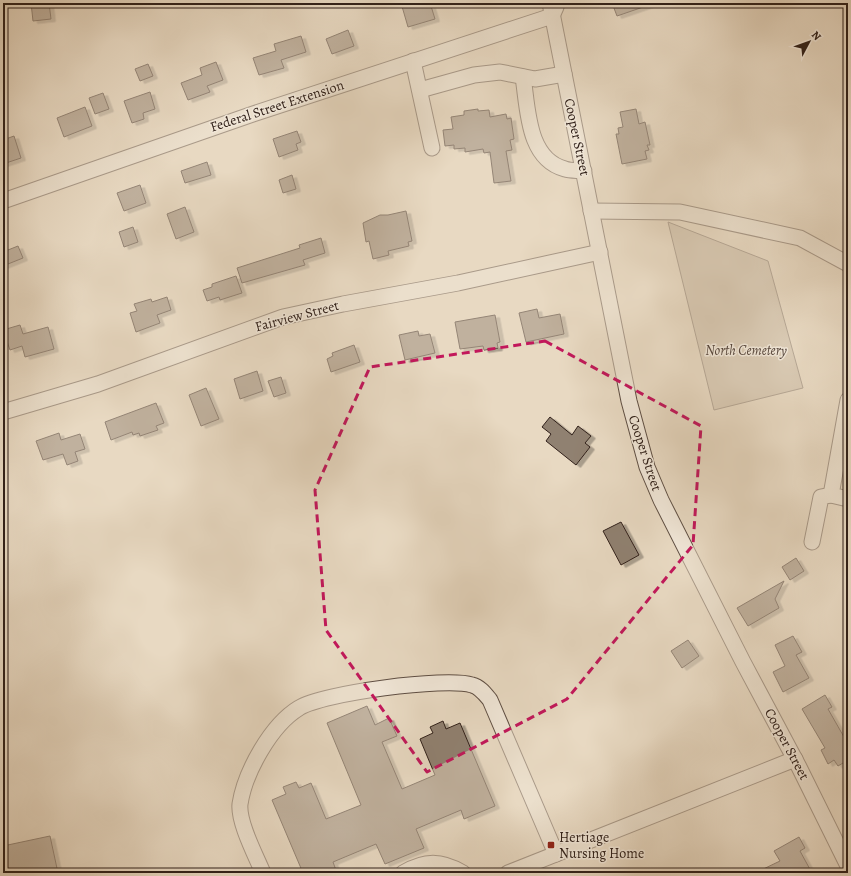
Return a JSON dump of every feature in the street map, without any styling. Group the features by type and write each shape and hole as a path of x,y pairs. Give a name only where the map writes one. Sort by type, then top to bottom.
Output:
{"street":[{"name":"Federal Street Extension","path":"3,201 253,114 413,61 553,7"},
{"name":"Cooper Street","path":"553,7 564,74 629,401 642,449 654,484 743,662 795,759 848,866"},
{"path":"413,61 432,148"},
{"path":"420,90 474,75 500,72 535,79 564,74"},
{"path":"523,77 534,138 540,151 565,169 584,171"},
{"path":"591,211 680,212 800,238 848,264"},
{"name":"Fairview Street","path":"3,412 98,384 283,317 343,304 458,283 600,252"},
{"path":"831,495 848,400"},
{"path":"812,542 821,498 831,495 848,499"},
{"path":"263,873 242,820 240,805 247,779 260,752 278,724 299,707 325,699 398,686 446,683 472,685 483,691 490,700 556,854"},
{"path":"508,873 536,868 556,854 795,759"},
{"path":"404,873 418,864 436,863 448,866 463,873"}],"highlighted area":[{"path":"545,341 701,426 693,545 567,699 427,772 326,630 315,490 370,367"}],"green space":[{"name":"North Cemetery","path":"668,222 768,261 803,388 714,410"}],"building":[{"path":"31,3 49,3 51,19 33,21"},
{"path":"401,3 426,3 427,7 431,6 435,19 408,27"},
{"path":"612,3 649,3 649,5 617,16"},
{"path":"348,30 354,46 332,54 326,39"},
{"path":"301,36 306,52 281,60 284,68 259,75 253,58 276,51 274,44"},
{"path":"216,62 223,80 207,86 210,92 188,100 181,83 202,75 200,68"},
{"path":"148,64 153,76 140,81 135,69"},
{"path":"150,92 155,109 143,113 144,119 132,123 124,101"},
{"path":"103,93 109,109 95,114 89,98"},
{"path":"85,107 92,126 64,137 57,118"},
{"path":"478,109 478,111 489,110 490,117 506,114 507,119 511,118 514,139 510,140 512,150 506,151 511,181 494,183 490,152 484,153 483,149 465,152 465,148 454,149 454,145 445,146 443,130 453,129 451,117 464,115 464,111"},
{"path":"636,109 639,124 645,122 650,145 647,145 649,150 645,151 647,159 622,164 616,134 619,134 618,128 623,127 620,112"},
{"path":"297,131 301,142 296,144 298,150 279,157 273,139"},
{"path":"14,136 21,158 3,164 3,140"},
{"path":"207,162 211,175 185,183 181,171"},
{"path":"292,175 296,189 283,193 279,180"},
{"path":"140,185 146,203 124,211 117,193"},
{"path":"185,207 194,232 176,239 167,214"},
{"path":"406,211 412,241 408,242 409,246 388,251 389,255 373,259 369,241 366,242 363,223 380,215 388,215"},
{"path":"133,227 138,242 124,247 119,232"},
{"path":"321,238 325,253 303,260 305,265 242,283 237,268 300,248 299,245"},
{"path":"18,246 23,258 3,266 3,252"},
{"path":"236,276 242,293 220,300 219,297 207,301 203,290 212,287 212,284"},
{"path":"167,297 171,310 157,315 160,323 136,332 130,313 137,311 134,304 151,299 152,302"},
{"path":"537,309 539,318 560,314 564,334 526,342 519,313"},
{"path":"495,315 500,342 497,343 498,348 484,350 483,346 460,349 455,322"},
{"path":"20,325 23,334 48,327 54,349 25,357 22,346 10,350 3,330"},
{"path":"418,331 419,336 430,334 435,353 405,360 399,335"},
{"path":"354,345 360,362 331,372 327,359 333,356 332,353"},
{"path":"257,371 263,391 240,399 234,379"},
{"path":"281,377 286,393 274,397 268,381"},
{"path":"206,388 219,419 201,426 189,395"},
{"path":"156,403 164,423 156,426 158,430 140,436 139,433 133,435 132,432 111,440 105,422"},
{"path":"550,417 572,435 578,426 591,436 585,443 590,447 576,465 546,441 551,434 542,427"},
{"path":"59,433 61,440 80,434 85,449 75,452 78,461 67,465 63,454 43,460 36,441"},
{"path":"621,522 639,555 621,565 603,531"},
{"path":"796,558 804,571 790,580 782,567"},
{"path":"784,581 775,599 779,608 748,626 737,608"},
{"path":"793,636 802,652 796,655 809,678 783,692 773,672 785,666 775,645"},
{"path":"688,640 699,656 682,668 671,651"},
{"path":"825,695 832,707 828,709 844,737 848,735 848,760 838,766 834,760 828,764 821,750 825,748 802,709"},
{"path":"367,706 375,725 389,718 397,736 382,742 402,789 435,775 420,739 433,733 430,727 443,721 446,729 460,723 495,806 464,819 461,810 416,829 424,848 385,864 376,844 333,862 337,873 303,873 272,800 286,794 283,787 296,782 299,788 311,783 326,819 361,805 327,723"},
{"path":"50,836 58,873 3,873 3,846"},
{"path":"799,837 805,848 800,851 812,873 755,873 780,861 774,851"}],"place":[{"name":"Hertiage Nursing Home","path":"551,845"}]}
